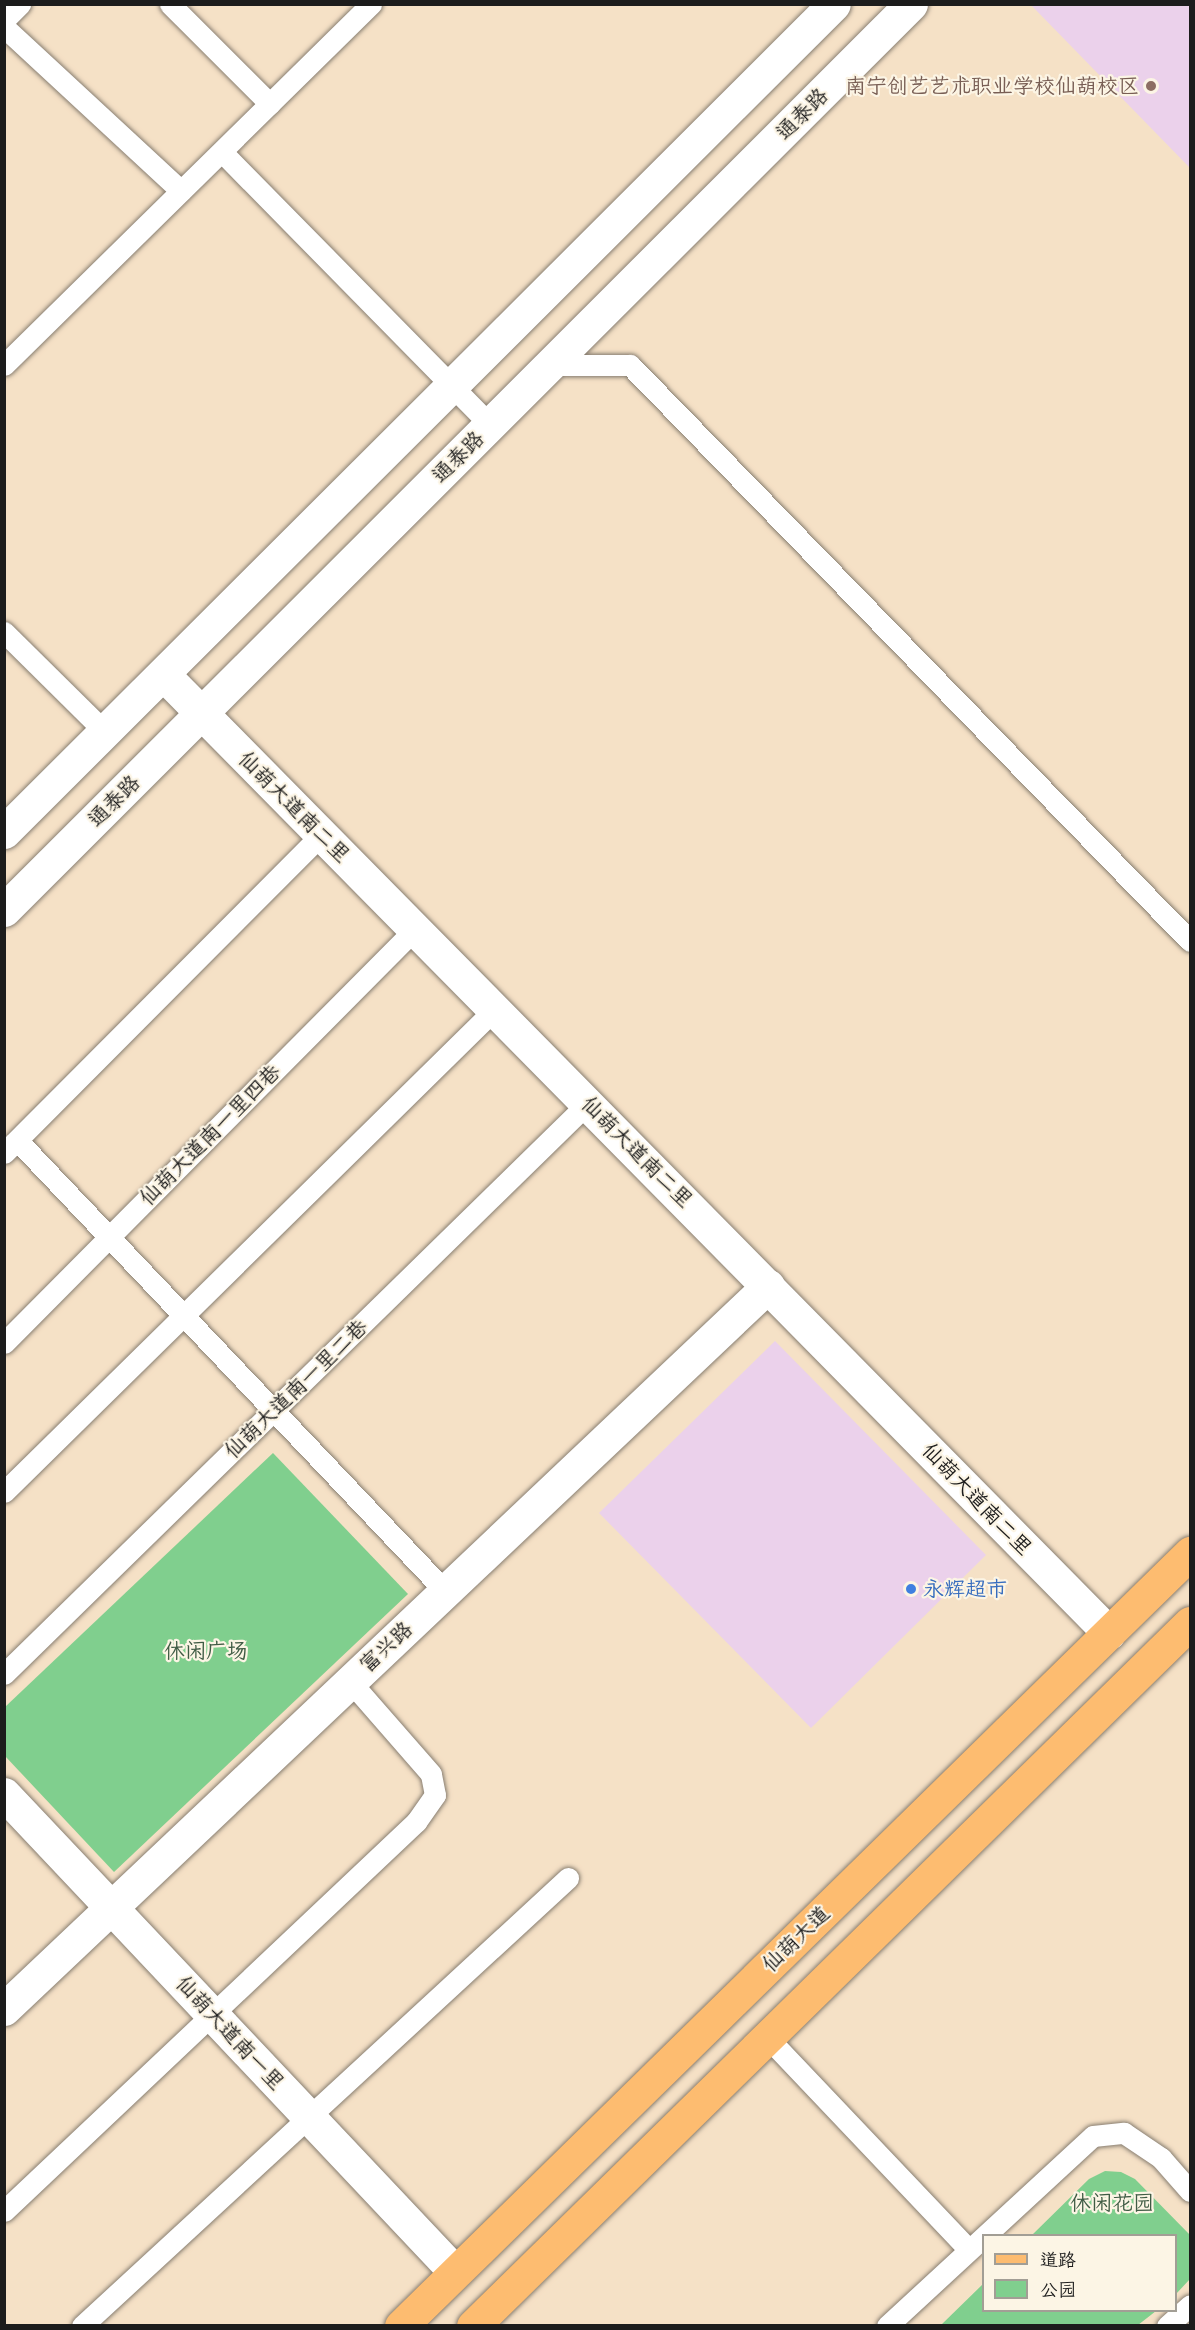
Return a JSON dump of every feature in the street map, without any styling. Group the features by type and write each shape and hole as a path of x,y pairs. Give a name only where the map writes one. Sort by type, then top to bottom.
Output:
{"main road":[{"name":"仙葫大道","path":"401,2325 1191,1553"},
{"path":"473,2325 1191,1623"}],"street":[{"path":"4,832 834,4"},
{"name":"通泰路","path":"4,910 911,4"},
{"name":"仙葫大道南二里","path":"163,674 200,715 416,928 1109,1633"},
{"name":"富兴路","path":"4,2008 768,1286"},
{"name":"仙葫大道南一里","path":"4,1794 455,2272"}],"lane":[{"path":"4,20 20,4"},
{"path":"170,4 270,104"},
{"path":"4,365 371,4"},
{"path":"4,27 181,191"},
{"path":"222,152 490,425"},
{"path":"550,365 630,365 1191,941"},
{"path":"4,632 105,732"},
{"path":"322,834 11,1146 110,1237 445,1591"},
{"name":"仙葫大道南一里四巷","path":"4,1343 416,928"},
{"path":"4,1492 495,1009"},
{"name":"仙葫大道南一里二巷","path":"4,1674 588,1103"},
{"path":"4,2211 214,2016 416,1822 435,1796 431,1774 350,1681"},
{"path":"82,2325 568,1878"},
{"path":"767,2037 968,2249"},
{"path":"985,2234 1093,2136 1124,2133 1161,2158 1191,2191"},
{"path":"887,2325 982,2236"},
{"path":"1167,2325 1191,2305"}],"shaded area":[{"name":"南宁创艺艺术职业学校仙葫校区","path":"1031,5 1190,5 1190,168"},
{"path":"775,1341 986,1555 811,1728 599,1513"}],"green space":[{"name":"休闲广场","path":"273,1453 408,1594 114,1872 5,1756 5,1707"},
{"name":"休闲花园","path":"1105,2171 1121,2172 1135,2179 1190,2235 1190,2279 1177,2293 1177,2234 1033,2234 1089,2179"},
{"path":"982,2285 982,2312 1155,2312 1138,2325 941,2325"}],"place":[{"name":"南宁创艺艺术职业学校仙葫校区","path":"1151,86"},
{"name":"永辉超市","path":"911,1589"}]}
